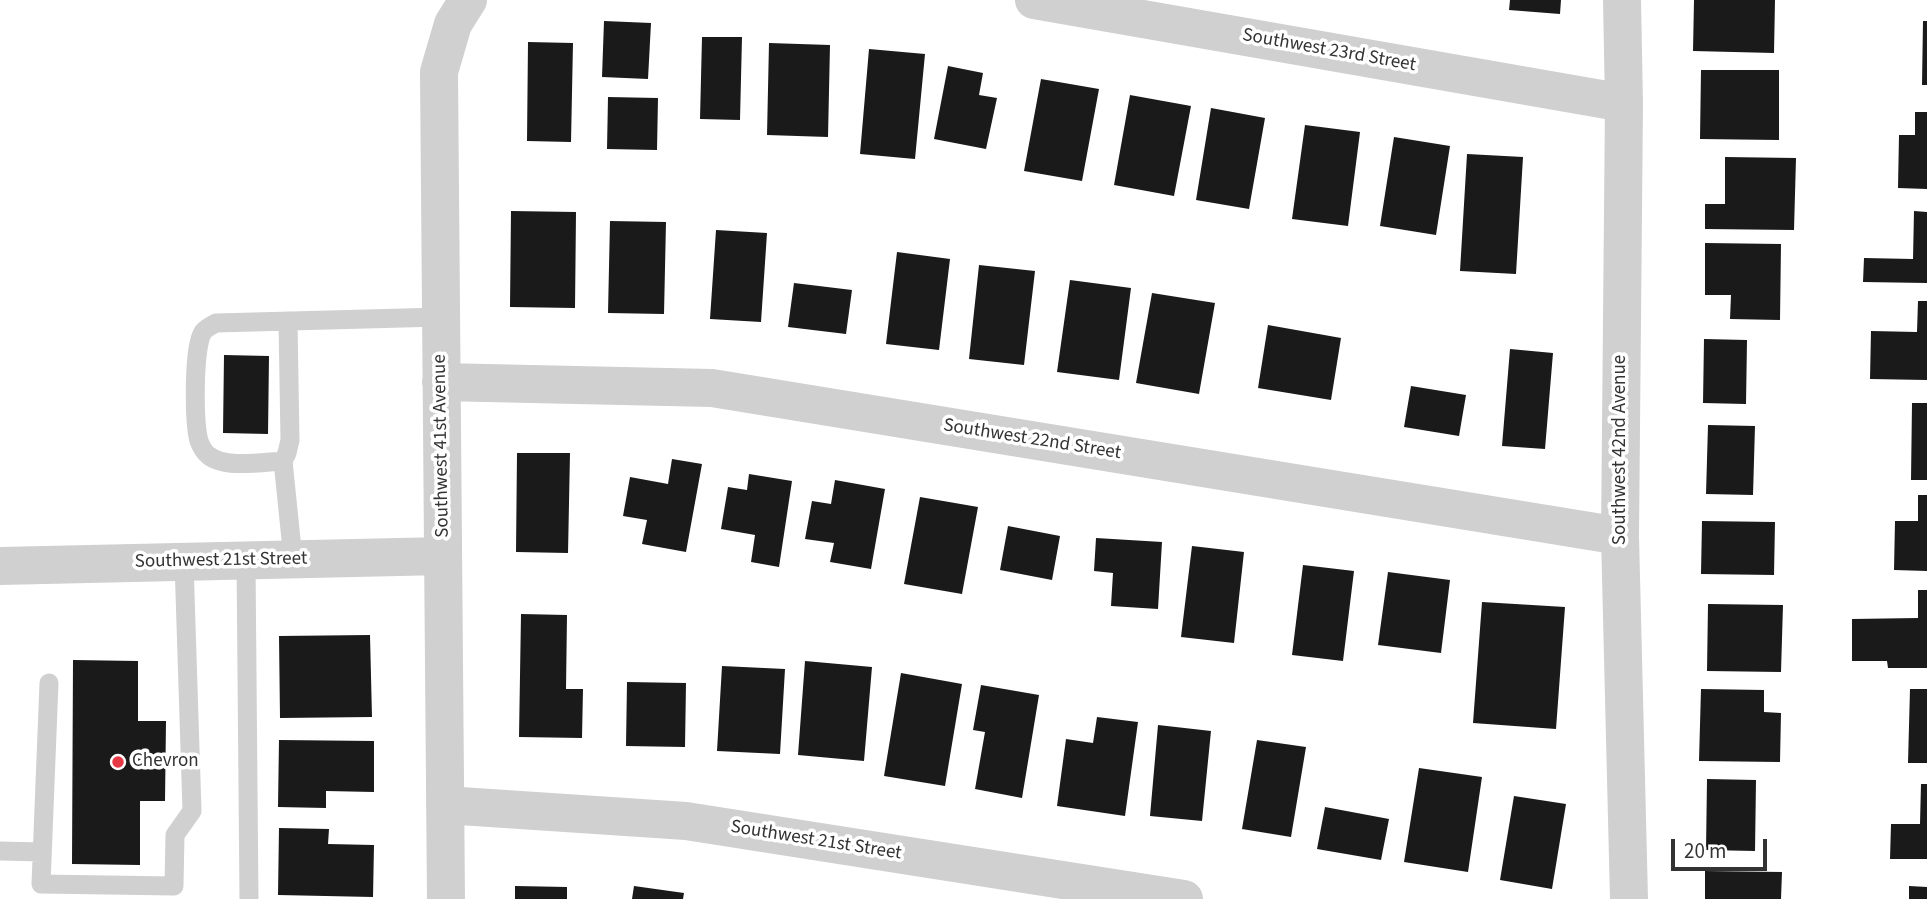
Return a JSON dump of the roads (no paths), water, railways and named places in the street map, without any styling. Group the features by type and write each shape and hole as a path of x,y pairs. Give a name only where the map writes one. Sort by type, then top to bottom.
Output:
{"street":[{"name":"Southwest 41st Avenue","path":"446,899 439,72 453,24 468,0"},
{"name":"Southwest 23rd Street","path":"1034,0 1624,103"},
{"name":"Southwest 42nd Avenue","path":"1622,0 1624,103 1620,536 1629,899"},
{"name":"Southwest 22nd Street","path":"441,382 712,388 1620,536"},
{"name":"Southwest 21st Street","path":"0,566 443,556"},
{"name":"Southwest 21st Street","path":"445,805 687,821 1184,899"}],"lane":[{"path":"283,461 230,463 209,456 200,442 197,428 196,364 202,332 216,323 440,317"},
{"path":"288,321 290,440 283,461 293,559"},
{"path":"246,561 250,899"},
{"path":"49,683 41,884 174,886 175,835 192,811 184,562"},
{"path":"0,851 43,852"}],"place":[{"name":"Chevron","path":"118,762"}]}
